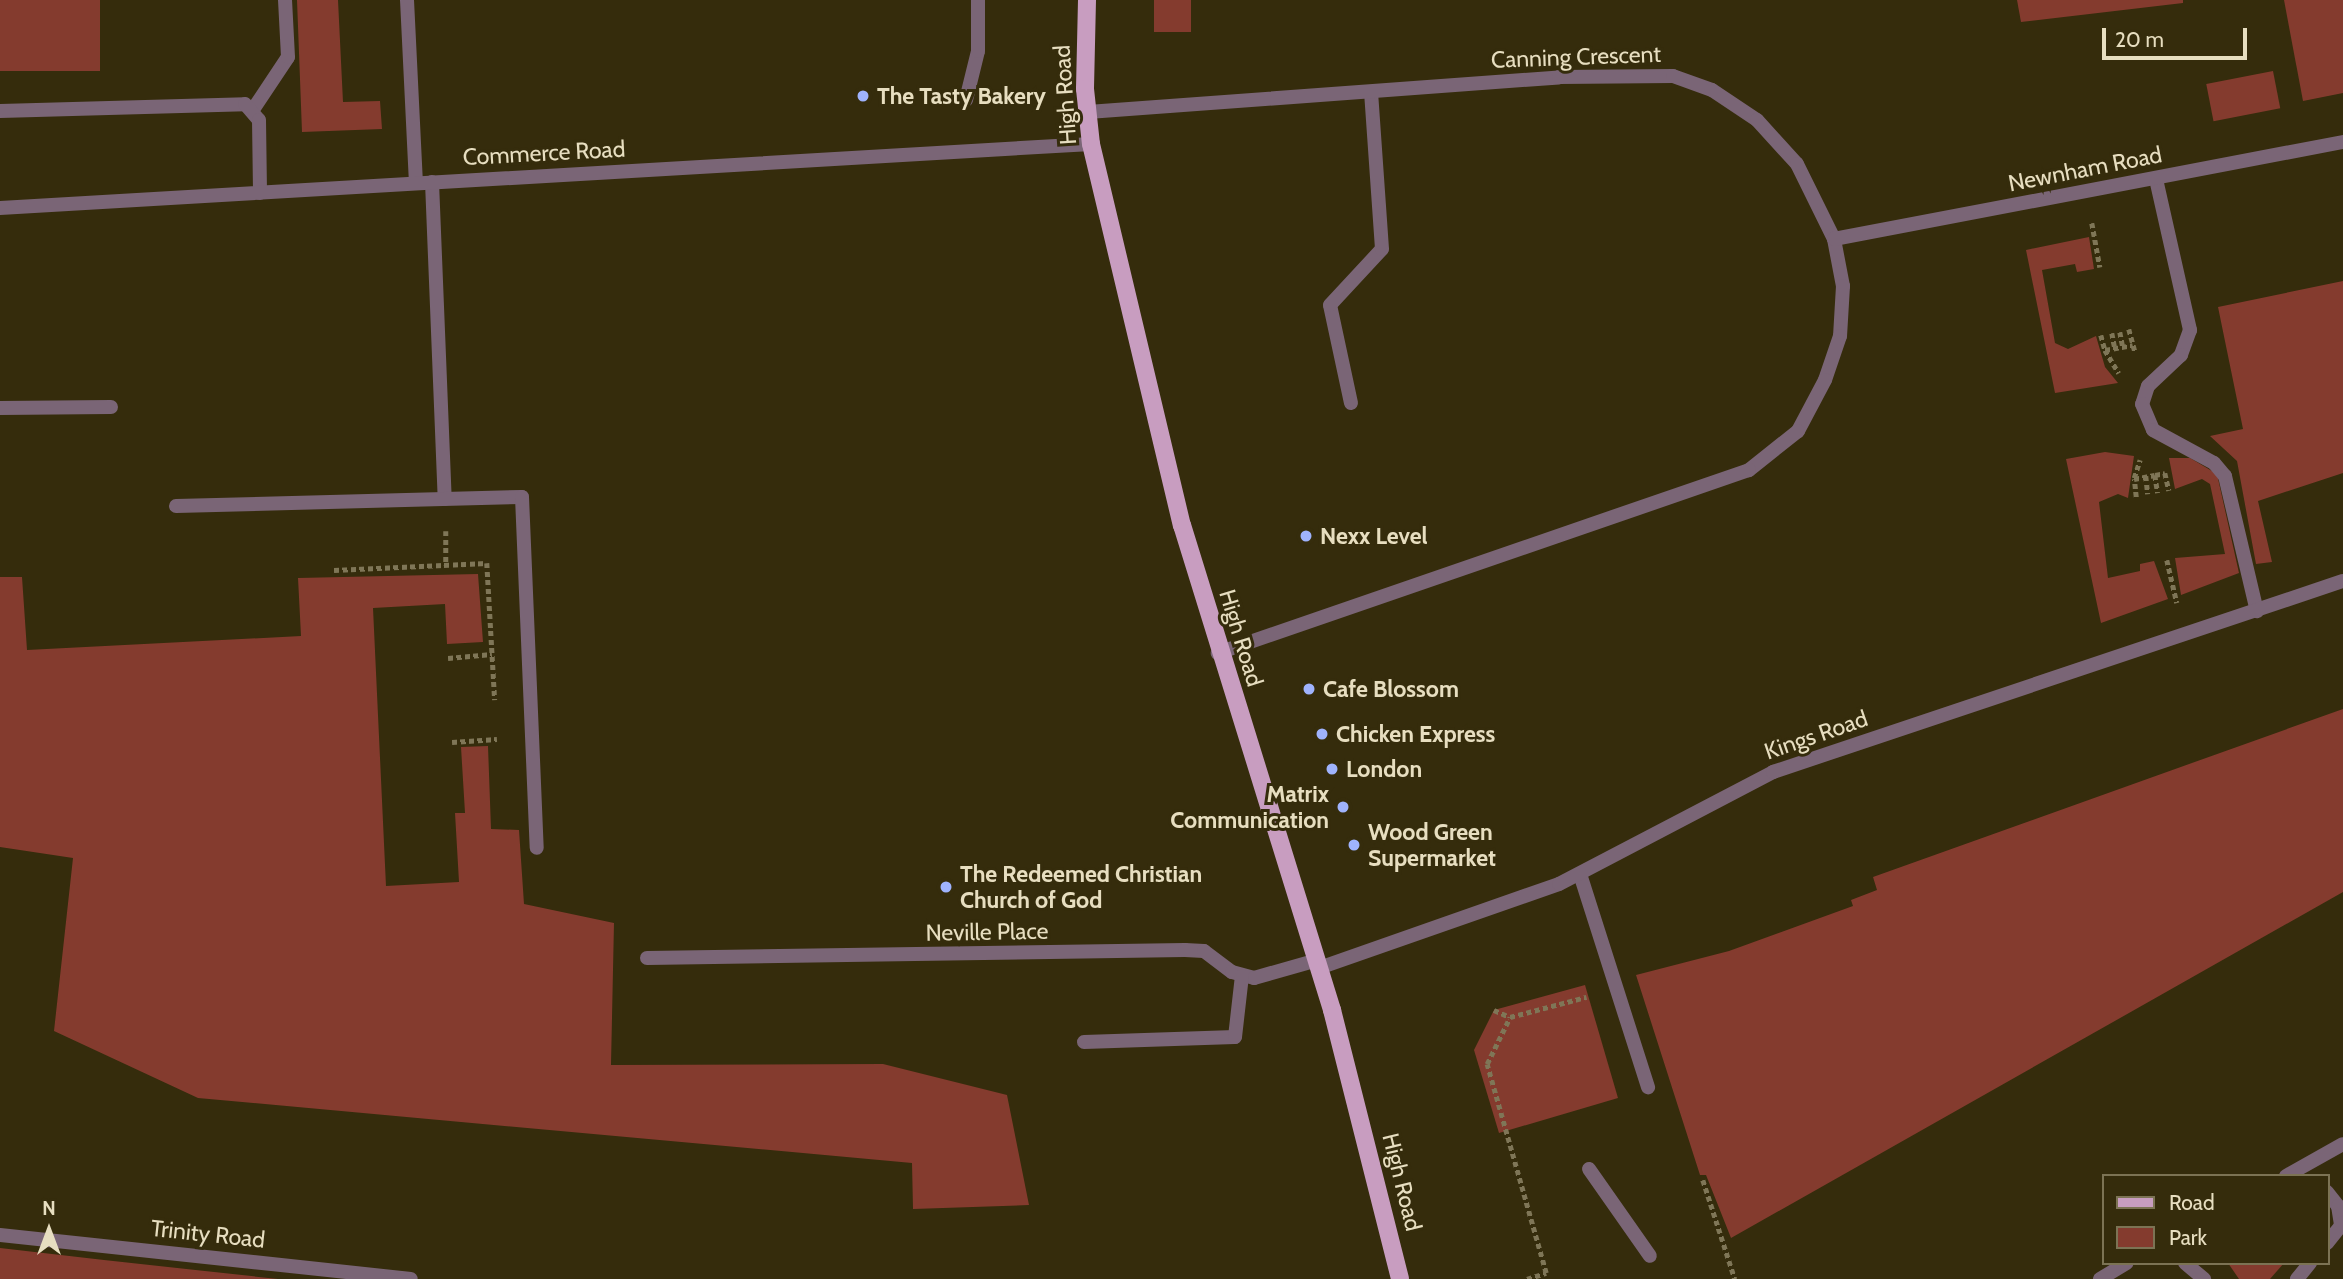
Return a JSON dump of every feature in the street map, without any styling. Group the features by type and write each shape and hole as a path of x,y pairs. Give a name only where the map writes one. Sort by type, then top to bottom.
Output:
{"main road":[{"name":"High Road","path":"1087,0 1088,112 1091,144 1218,653 1318,964 1400,1279"}],"street":[{"path":"260,193 254,108 288,57 285,0"},
{"path":"407,0 416,183"},
{"path":"966,100 978,51 978,0"},
{"name":"Canning Crescent","path":"1088,112 1583,75 1673,76 1712,90 1757,121 1797,164 1834,239 1843,286 1840,336 1825,380 1798,431 1749,470 1218,653"},
{"path":"1351,403 1330,305 1382,249 1371,92"},
{"path":"0,111 235,101 254,108"},
{"name":"Newnham Road","path":"1834,239 2343,142"},
{"name":"Commerce Road","path":"0,208 1091,144"},
{"path":"2156,179 2190,330 2181,355 2148,386 2142,404 2153,430 2214,463 2225,477 2257,611"},
{"path":"432,182 445,499"},
{"path":"0,408 111,407"},
{"path":"176,506 522,497 537,848"},
{"name":"Kings Road","path":"1318,964 1580,874 1773,772 2185,638 2343,581"},
{"path":"1580,874 1648,1087"},
{"name":"Neville Place","path":"647,958 1185,950 1204,951 1242,976"},
{"path":"1084,1042 1235,1037 1242,976 1254,978 1318,964"},
{"path":"2290,1174 2343,1144"},
{"path":"1590,1169 1650,1256"},
{"path":"2329,1195 2338,1206 2342,1225 2329,1241"},
{"name":"Trinity Road","path":"0,1235 411,1279"},
{"path":"2100,1279 2124,1265"},
{"path":"2189,1265 2204,1279"},
{"path":"2297,1279 2308,1265"}],"path":[{"path":"2086,192 2100,267"},
{"path":"2120,332 2123,347"},
{"path":"2112,333 2115,349"},
{"path":"2101,335 2105,350 2133,345"},
{"path":"2136,497 2134,479 2165,473 2169,491"},
{"path":"2155,475 2158,493"},
{"path":"2146,477 2148,494"},
{"path":"2167,560 2185,638"},
{"path":"334,570 487,563 495,715"},
{"path":"448,658 492,654"},
{"path":"496,727 497,752"},
{"path":"452,742 497,739"},
{"path":"1494,1010 1510,1017 1597,994"},
{"path":"1510,1017 1487,1064 1546,1273 1527,1279"},
{"path":"1703,1180 1735,1279"}],"green space":[{"path":"0,0 100,0 100,71 0,71"},
{"path":"297,0 338,0 343,102 380,101 382,129 302,132"},
{"path":"1154,0 1191,0 1191,32 1154,32"},
{"path":"2017,0 2183,0 2183,3 2021,22"},
{"path":"2284,0 2343,0 2343,93 2303,101"},
{"path":"2273,71 2280,108 2214,121 2206,84"},
{"path":"2089,237 2094,269 2077,272 2075,264 2042,270 2055,343 2068,349 2096,336 2105,367 2118,383 2055,393 2026,250"},
{"path":"2343,281 2343,473 2258,501 2272,562 2256,564 2237,461 2210,436 2243,429 2218,307"},
{"path":"2105,452 2134,456 2128,498 2118,494 2099,502 2108,578 2140,571 2140,564 2154,561 2168,599 2101,623 2066,459"},
{"path":"2169,458 2190,458 2217,474 2239,573 2181,595 2175,558 2225,554 2210,484 2202,479 2175,489"},
{"path":"478,574 483,642 447,644 445,604 373,608 386,886 459,882 455,813 465,813 461,747 488,746 491,829 519,830 524,904 614,923 611,1065 883,1064 1007,1095 1029,1205 913,1209 912,1163 198,1098 54,1031 73,858 0,847 0,577 22,577 27,650 301,636 298,578"},
{"path":"2343,709 2343,892 1731,1238 1706,1175 1700,1175 1636,975 1729,951 1853,906 1851,900 1877,890 1873,877"},
{"path":"1585,985 1618,1098 1499,1133 1474,1050 1494,1010"},
{"path":"0,1248 104,1260 278,1279 0,1279"},
{"path":"2229,1265 2282,1265 2270,1279 2239,1279"}],"place":[{"name":"The Tasty Bakery","path":"863,96"},
{"name":"Nexx Level","path":"1306,536"},
{"name":"Cafe Blossom","path":"1309,689"},
{"name":"Chicken Express","path":"1322,734"},
{"name":"London","path":"1332,769"},
{"name":"Matrix Communication","path":"1343,807"},
{"name":"Wood Green Supermarket","path":"1354,845"},
{"name":"The Redeemed Christian Church of God","path":"946,887"}]}
